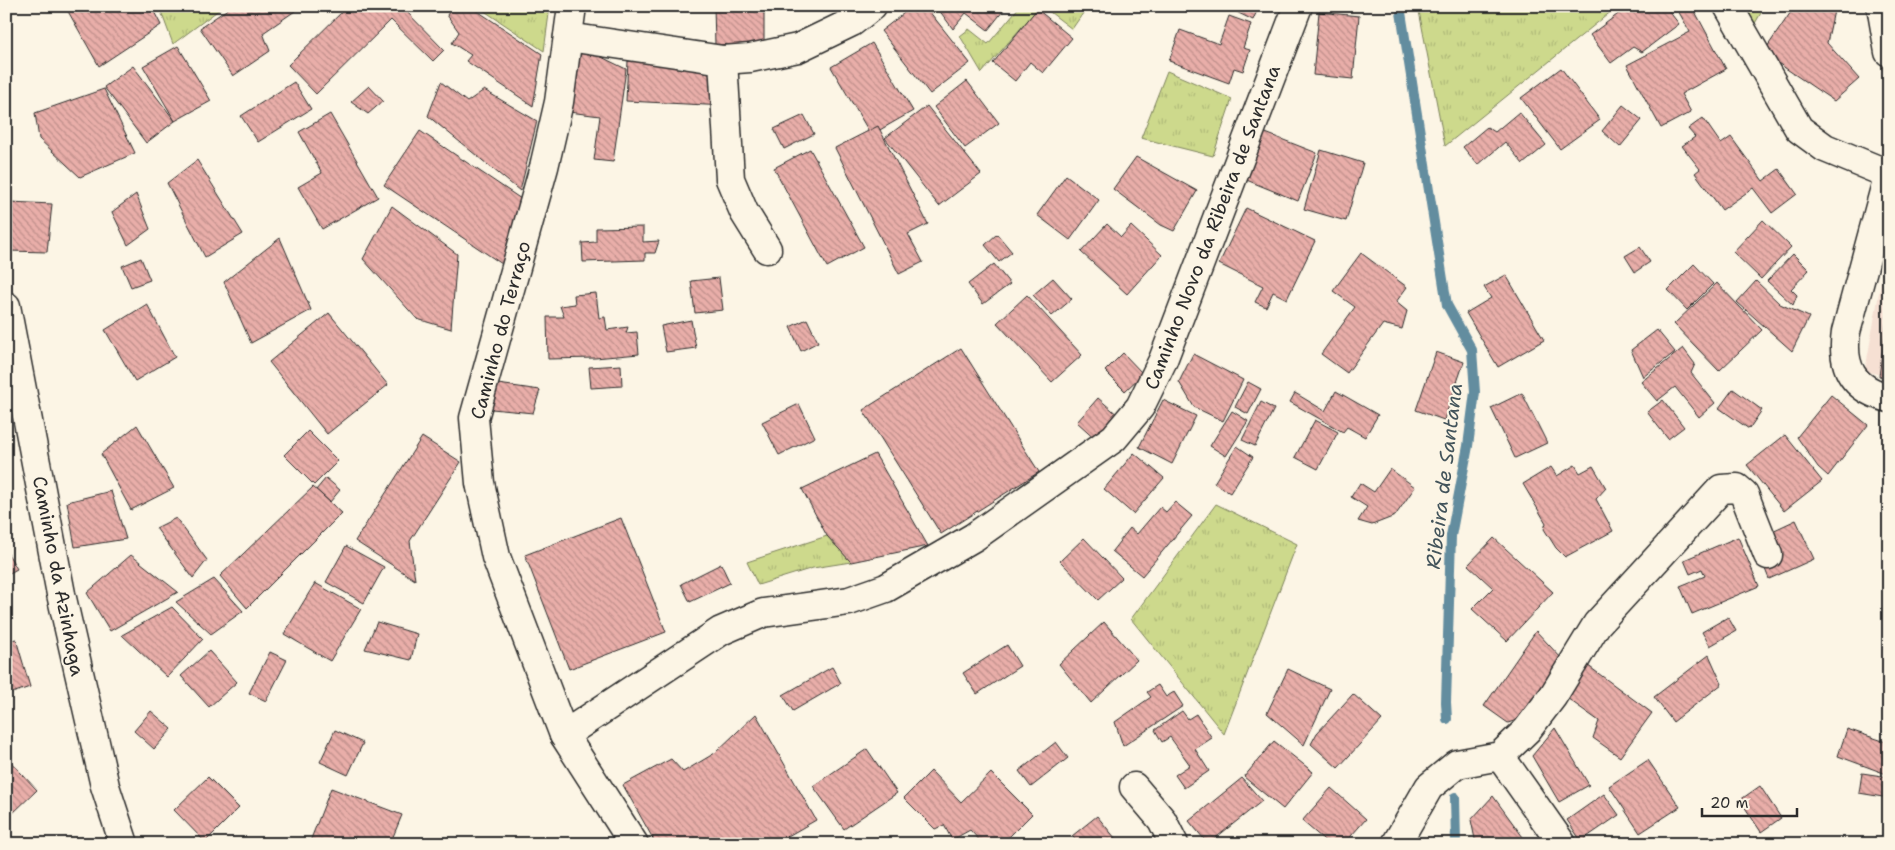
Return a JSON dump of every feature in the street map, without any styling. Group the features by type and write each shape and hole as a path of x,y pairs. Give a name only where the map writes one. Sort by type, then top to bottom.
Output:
{"street":[{"name":"Caminho do Terraço","path":"572,6 559,102 544,168 474,418 480,483 496,557 564,735 634,844"},
{"path":"568,37 724,60 750,58 798,48 852,22 872,6"},
{"name":"Caminho Novo da Ribeira de Santana","path":"564,735 721,631 763,613 849,601 886,588 974,537 1114,438 1140,406 1162,360 1298,6"},
{"path":"1728,6 1800,129 1825,148 1888,174 1846,332 1844,349 1845,363 1856,381 1873,394 1889,398"},
{"path":"1881,6 1889,52"},
{"path":"724,60 730,179 744,212 767,249"},
{"name":"Caminho da Azinhaga","path":"6,306 61,594 105,786 124,844"},
{"path":"1396,844 1428,786 1458,764 1500,756 1527,730 1553,696 1597,624 1721,490 1738,488 1744,494 1768,555"},
{"path":"1500,756 1562,844"},
{"path":"1134,787 1162,820 1174,844"}],"shaded area":[{"path":"1889,238 1889,377 1865,371"}],"green space":[{"path":"159,6 224,6 173,44"},
{"path":"477,6 550,6 544,51"},
{"path":"1020,6 1040,6 982,73 960,36 969,29 988,44"},
{"path":"1042,6 1088,6 1072,29"},
{"path":"1418,6 1618,6 1445,146"},
{"path":"1742,6 1765,6 1754,25"},
{"path":"1167,71 1232,99 1213,156 1141,138"},
{"path":"1216,504 1297,544 1224,734 1131,619"},
{"path":"827,536 851,562 813,568 758,585 747,562"}],"building":[{"path":"65,6 151,6 161,25 99,66"},
{"path":"232,6 292,6 295,11 263,33 270,51 233,76 200,28"},
{"path":"348,6 401,6 444,50 433,61 391,20 316,94 288,65"},
{"path":"453,6 470,6 542,54 533,106 466,61 471,55 452,43 459,32 447,15"},
{"path":"714,6 764,6 764,44 715,45"},
{"path":"913,6 925,6 970,63 930,94 881,31"},
{"path":"936,6 1007,6 988,30 966,13 953,29"},
{"path":"1224,6 1259,6 1253,20"},
{"path":"1629,6 1665,6 1679,24 1642,52 1633,47 1611,63 1590,35"},
{"path":"1692,6 1726,69 1681,94 1691,112 1661,128 1627,65 1690,32 1676,7"},
{"path":"1795,6 1835,6 1827,43 1859,79 1834,101 1763,53"},
{"path":"1037,9 1072,38 1043,73 1030,62 1015,81 993,63"},
{"path":"1319,12 1359,16 1353,79 1313,75"},
{"path":"1229,16 1251,24 1243,48 1250,50 1243,71 1234,68 1229,83 1169,61 1180,30 1219,44"},
{"path":"872,43 913,111 871,135 831,67"},
{"path":"178,46 211,101 175,121 143,66"},
{"path":"581,47 626,69 613,162 594,160 600,116 569,112"},
{"path":"628,61 709,66 726,106 626,101"},
{"path":"133,66 175,121 146,143 104,87"},
{"path":"1561,68 1600,120 1560,149 1521,98"},
{"path":"967,81 999,123 965,148 934,107"},
{"path":"294,82 311,109 258,142 241,116"},
{"path":"441,82 467,102 484,90 537,121 520,191 428,116"},
{"path":"369,86 383,101 368,114 351,102"},
{"path":"104,89 135,153 80,177 39,139 35,113"},
{"path":"1623,105 1642,120 1620,147 1602,131"},
{"path":"927,106 981,174 939,206 885,138"},
{"path":"1519,112 1546,145 1523,164 1505,142 1478,165 1463,147 1487,127 1495,132"},
{"path":"330,114 378,197 322,229 298,187 322,173 299,132"},
{"path":"804,115 814,134 784,149 774,129"},
{"path":"1703,118 1721,144 1731,137 1763,181 1779,169 1797,194 1772,213 1753,188 1722,210 1695,173 1700,169 1682,146 1695,137 1688,129"},
{"path":"878,126 928,224 908,234 923,262 899,274 835,148"},
{"path":"420,131 521,199 502,264 384,185"},
{"path":"1263,132 1317,153 1298,201 1244,179"},
{"path":"810,149 864,247 827,267 774,168"},
{"path":"1321,150 1363,163 1346,221 1304,209"},
{"path":"1136,157 1197,191 1174,231 1161,225 1113,189"},
{"path":"197,160 243,234 205,257 167,183"},
{"path":"1066,175 1099,200 1070,240 1037,215"},
{"path":"136,194 150,229 128,245 112,212"},
{"path":"10,202 52,204 47,252 9,251"},
{"path":"392,206 457,254 451,329 417,319 363,259"},
{"path":"1246,208 1315,241 1287,299 1273,292 1266,307 1255,302 1263,286 1219,264"},
{"path":"1763,220 1791,247 1761,279 1733,252"},
{"path":"1107,224 1121,237 1131,226 1162,255 1127,294 1081,252"},
{"path":"643,227 643,242 659,241 655,253 645,253 645,260 583,262 582,243 596,242 596,228"},
{"path":"997,234 1012,252 999,262 985,245"},
{"path":"280,238 311,310 251,343 224,282"},
{"path":"1640,247 1650,262 1635,272 1625,256"},
{"path":"1361,253 1407,287 1396,302 1407,311 1402,329 1383,324 1347,373 1321,354 1355,307 1333,291"},
{"path":"1793,254 1809,270 1791,289 1797,295 1793,305 1767,281"},
{"path":"141,258 150,280 131,287 122,266"},
{"path":"994,264 1010,284 983,304 968,284"},
{"path":"1694,264 1713,284 1687,310 1668,290"},
{"path":"1506,275 1544,340 1498,367 1466,313 1491,298 1484,287"},
{"path":"719,278 723,310 695,313 691,281"},
{"path":"1053,278 1072,299 1052,316 1033,295"},
{"path":"1756,281 1780,304 1809,317 1792,351 1737,302"},
{"path":"1717,283 1762,330 1719,371 1674,324"},
{"path":"596,293 599,318 605,317 607,330 628,327 626,333 637,332 639,354 595,358 548,359 547,317 564,317 560,306 575,304 574,295"},
{"path":"1027,295 1082,355 1052,382 997,323"},
{"path":"147,304 175,357 135,381 105,330"},
{"path":"1889,304 1889,378 1879,376"},
{"path":"329,313 388,385 327,434 269,362"},
{"path":"807,319 818,342 801,351 790,327"},
{"path":"691,320 696,348 666,352 661,326"},
{"path":"1657,330 1675,352 1643,377 1631,350"},
{"path":"961,348 1039,472 941,534 863,410"},
{"path":"1683,348 1695,364 1691,373 1715,403 1699,417 1675,387 1657,401 1641,382"},
{"path":"1436,352 1464,362 1444,420 1416,410"},
{"path":"1123,353 1143,374 1125,391 1105,371"},
{"path":"1193,354 1243,380 1223,421 1194,407 1179,382"},
{"path":"621,365 622,386 591,388 589,367"},
{"path":"1248,382 1261,389 1248,414 1235,407"},
{"path":"498,384 540,390 533,413 492,409 491,387"},
{"path":"1733,389 1762,410 1749,429 1719,408"},
{"path":"1336,391 1378,415 1365,437 1347,427 1343,432 1290,402 1295,393 1325,411"},
{"path":"1522,393 1547,443 1515,458 1491,408"},
{"path":"1831,395 1868,425 1828,476 1818,467 1797,437"},
{"path":"1098,398 1119,416 1098,441 1077,422"},
{"path":"1163,400 1196,416 1172,464 1139,447"},
{"path":"1663,400 1684,427 1668,439 1647,412"},
{"path":"1261,402 1274,409 1255,446 1242,440"},
{"path":"799,404 815,437 779,455 762,422"},
{"path":"1232,411 1248,421 1226,456 1210,446"},
{"path":"1315,420 1338,432 1318,469 1295,457"},
{"path":"137,425 174,488 131,510 101,454"},
{"path":"308,431 338,461 314,485 284,455"},
{"path":"1785,435 1822,481 1784,511 1747,465"},
{"path":"422,437 461,462 410,541 415,580 355,541"},
{"path":"1237,446 1253,457 1230,493 1214,483"},
{"path":"1134,453 1164,478 1133,514 1104,489"},
{"path":"875,454 928,546 851,562 827,536 802,489"},
{"path":"1575,465 1580,473 1593,466 1606,488 1596,499 1613,531 1565,557 1556,548 1544,529 1546,523 1523,484 1551,467 1557,476"},
{"path":"1390,469 1415,487 1395,516 1372,525 1358,521 1367,507 1351,497 1360,483 1374,492"},
{"path":"326,478 340,490 330,502 316,490"},
{"path":"313,487 342,513 247,608 220,576"},
{"path":"111,491 126,539 75,547 67,502"},
{"path":"1175,502 1192,516 1142,576 1112,551 1130,528 1137,534 1160,507 1166,512"},
{"path":"176,518 207,560 193,578 156,528"},
{"path":"621,518 666,632 569,669 525,555"},
{"path":"1796,520 1814,559 1769,579 1763,564 1766,534"},
{"path":"1738,537 1759,586 1692,614 1680,586 1705,576 1702,569 1690,574 1684,560"},
{"path":"1084,538 1122,578 1098,600 1060,561"},
{"path":"1494,538 1553,592 1507,641 1472,609 1493,588 1468,565"},
{"path":"346,546 384,567 364,603 326,582"},
{"path":"6,550 17,569 6,575"},
{"path":"131,555 178,592 110,631 87,593"},
{"path":"721,564 730,583 690,602 681,584"},
{"path":"214,579 243,611 211,634 176,602"},
{"path":"315,583 361,609 330,661 284,634"},
{"path":"172,607 203,639 167,677 122,635"},
{"path":"1728,617 1736,631 1710,646 1702,632"},
{"path":"377,622 417,634 411,660 365,649"},
{"path":"1104,622 1137,660 1091,703 1059,664"},
{"path":"1536,631 1562,659 1525,717 1508,723 1484,706"},
{"path":"16,639 30,687 6,695 6,641"},
{"path":"1007,645 1020,666 977,694 963,673"},
{"path":"209,651 237,682 209,707 181,676"},
{"path":"270,652 287,660 266,701 249,693"},
{"path":"1709,655 1722,684 1673,722 1654,697"},
{"path":"1587,665 1652,713 1620,757 1593,738 1599,721 1564,696"},
{"path":"832,667 841,683 793,711 783,695"},
{"path":"1288,669 1330,689 1304,745 1267,713"},
{"path":"1158,685 1166,697 1174,692 1183,706 1123,746 1115,722 1151,697 1147,692"},
{"path":"1353,694 1382,720 1338,768 1311,744 1317,733"},
{"path":"151,711 172,729 154,749 134,731"},
{"path":"1182,711 1188,719 1196,714 1212,738 1195,749 1209,771 1184,788 1175,775 1190,765 1170,737 1162,742 1155,730"},
{"path":"756,714 816,820 774,844 656,844 623,785 671,759 683,772 715,753"},
{"path":"1555,728 1589,785 1559,802 1532,756"},
{"path":"1847,729 1889,743 1889,775 1838,756"},
{"path":"335,730 363,743 348,775 320,762"},
{"path":"1274,741 1313,772 1283,809 1244,777"},
{"path":"1056,742 1068,758 1031,787 1019,771"},
{"path":"867,749 897,793 844,829 813,786"},
{"path":"6,757 37,790 12,814 6,808"},
{"path":"1648,760 1680,807 1640,833 1609,786"},
{"path":"931,771 961,802 991,773 1032,814 1002,844 983,844 970,830 952,840 944,825 935,829 904,798"},
{"path":"1862,773 1889,777 1889,798 1859,793"},
{"path":"208,777 239,808 205,842 174,810"},
{"path":"1242,778 1262,801 1208,844 1189,821"},
{"path":"1760,786 1781,818 1761,832 1740,800"},
{"path":"331,788 402,815 390,844 309,844"},
{"path":"1331,788 1366,819 1344,844 1329,844 1302,821"},
{"path":"1604,794 1619,815 1581,841 1567,820"},
{"path":"1493,796 1528,844 1476,844 1471,820"},
{"path":"1097,816 1120,844 1079,844 1072,836"}],"waterway":[{"name":"Ribeira de Santana","path":"1400,6 1447,305 1472,350 1475,392 1468,446 1451,536 1447,719"},
{"name":"Ribeira de Santana","path":"1455,797 1456,844"}]}
